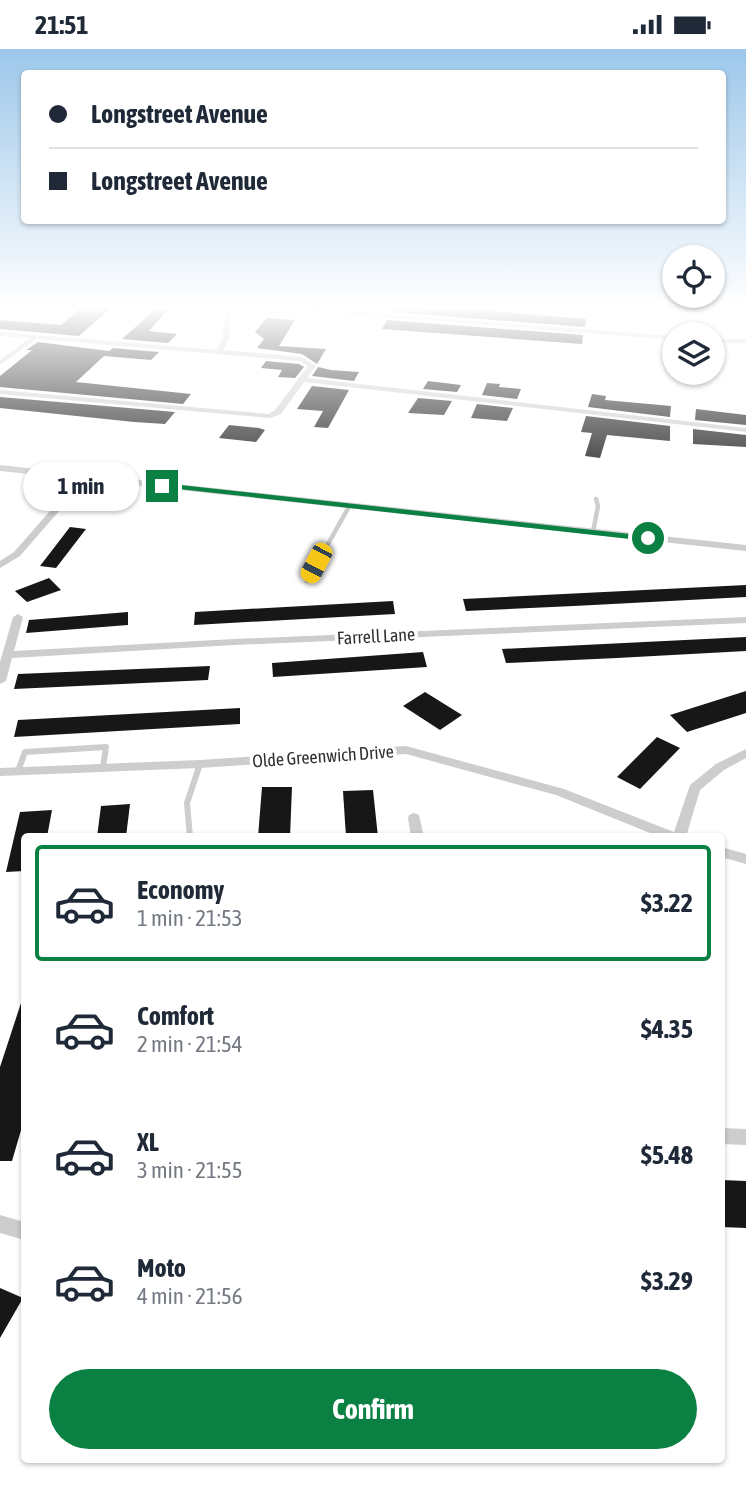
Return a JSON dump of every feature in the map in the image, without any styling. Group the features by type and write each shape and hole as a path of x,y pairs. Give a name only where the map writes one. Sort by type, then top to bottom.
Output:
{"street":[{"path":"0,392 270,416 278,412 306,374"},
{"path":"302,380 746,430"},
{"path":"0,468 746,548"},
{"path":"0,565 17,554 84,477"},
{"path":"0,681 18,617"},
{"name":"Farrell Lane","path":"7,655 248,641 746,620"},
{"name":"Olde Greenwich Drive","path":"0,772 200,764 405,750 560,792 667,833"},
{"path":"678,833 694,788 720,767 746,753"},
{"path":"414,818 417,833"},
{"path":"725,853 746,859"},
{"path":"725,1136 746,1137"},
{"path":"0,1224 21,1230"}],"lane":[{"path":"593,533 598,506 596,499"},
{"path":"307,580 350,505"},
{"path":"18,771 25,752 106,747 103,767"},
{"path":"190,833 187,803 200,764"}],"building":[{"path":"85,374 76,382 191,394 183,404 0,387 0,376"},
{"path":"280,374 298,374 295,378 278,377"},
{"path":"313,374 358,374 354,381 312,376"},
{"path":"428,381 461,385 457,392 423,389"},
{"path":"487,383 521,389 517,399 482,395"},
{"path":"312,386 349,390 328,428 314,427 323,411 297,409"},
{"path":"592,394 606,396 605,400 671,406 670,417 588,407"},
{"path":"0,397 175,412 165,424 134,422 0,408"},
{"path":"418,398 452,401 444,415 408,413"},
{"path":"477,404 513,408 507,421 471,418"},
{"path":"696,409 746,415 746,425 695,420"},
{"path":"586,416 670,426 670,441 607,435 600,458 585,456 592,433 581,432"},
{"path":"229,425 265,430 256,442 219,438"},
{"path":"693,429 746,435 746,447 693,444"},
{"path":"102,494 121,496 111,508 91,506"},
{"path":"70,527 86,529 56,568 40,566"},
{"path":"49,578 61,590 27,602 15,591"},
{"path":"746,585 746,597 574,606 466,611 463,599"},
{"path":"393,601 395,614 194,625 195,612"},
{"path":"128,612 128,625 26,633 29,620"},
{"path":"746,637 746,651 617,658 506,663 502,649"},
{"path":"423,652 427,667 273,677 272,663"},
{"path":"210,666 208,680 14,689 18,674"},
{"path":"746,691 746,713 687,732 670,715"},
{"path":"425,692 462,715 440,730 403,706"},
{"path":"240,708 240,724 14,737 18,720"},
{"path":"657,737 680,748 640,789 617,777"},
{"path":"262,787 292,787 290,833 258,833"},
{"path":"373,790 378,833 346,833 343,791"},
{"path":"130,804 126,833 98,833 101,806"},
{"path":"52,810 48,833 21,833 21,871 6,872 20,812"},
{"path":"21,1003 21,1130 12,1161 0,1161 0,1067"},
{"path":"725,1180 746,1181 746,1228 725,1227"},
{"path":"0,1288 21,1297 21,1301 0,1338"}],"route":[{"path":"162,486 648,538"}]}
